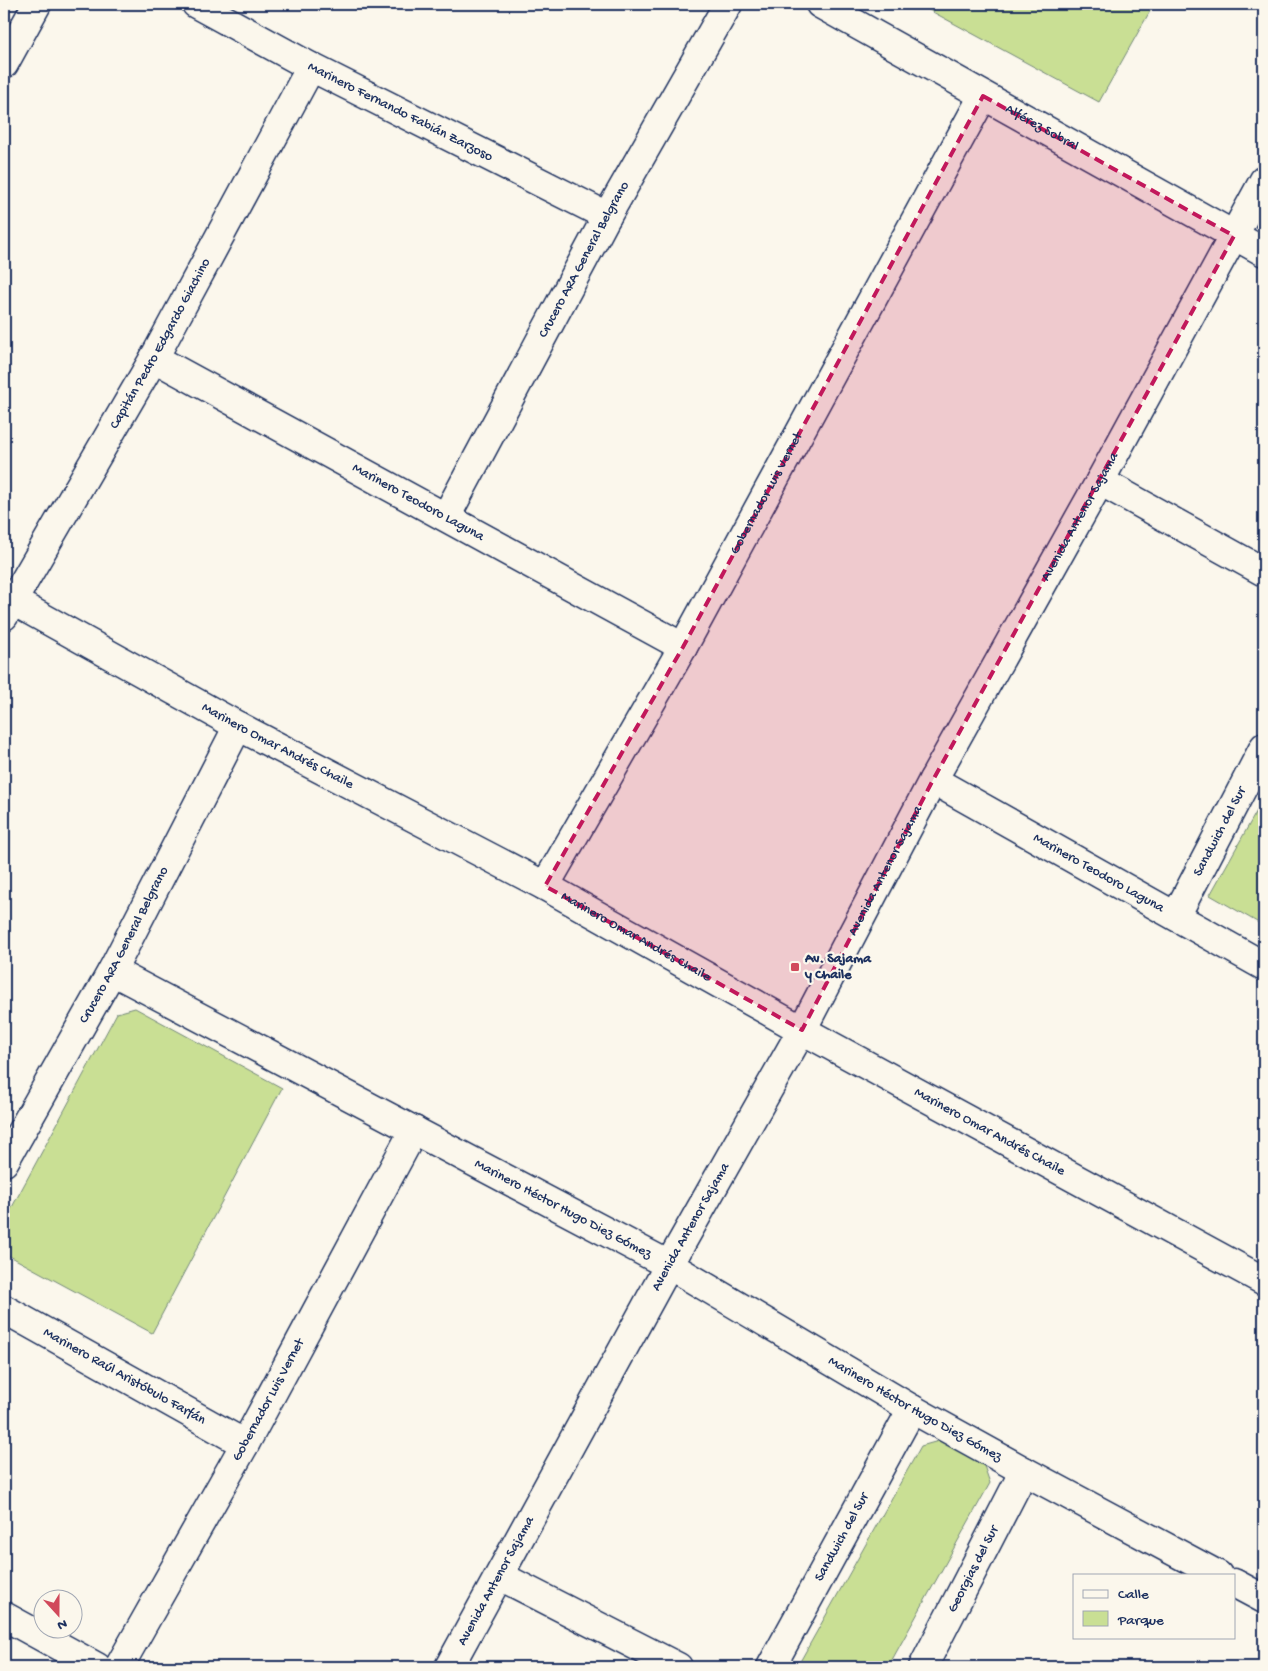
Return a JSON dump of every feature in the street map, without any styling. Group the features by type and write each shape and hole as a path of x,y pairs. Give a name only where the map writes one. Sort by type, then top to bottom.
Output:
{"street":[{"path":"4,64 37,4"},
{"name":"Marinero Fernando Fabián Zarzoso","path":"196,4 311,67 607,216"},
{"name":"Crucero ARA General Belgrano","path":"446,517 607,216 728,4"},
{"name":"Alférez Sobral","path":"820,4 1264,252"},
{"name":"Capitán Pedro Edgardo Giachino","path":"7,604 154,358 311,67"},
{"name":"Gobernador Luis Vernet","path":"545,886 683,647 982,96"},
{"name":"Avenida Antenor Sajama","path":"449,1667 669,1265 802,1030 933,780 1100,481 1264,180"},
{"name":"Marinero Teodoro Laguna","path":"154,358 683,647"},
{"path":"1100,481 1264,572"},
{"name":"Marinero Omar Andrés Chaile","path":"7,604 545,886 802,1030 1264,1281"},
{"name":"Crucero ARA General Belgrano","path":"4,1162 112,971 238,726"},
{"name":"Sandwich del Sur","path":"1176,916 1264,747"},
{"name":"Marinero Teodoro Laguna","path":"933,780 1264,966"},
{"name":"Marinero Héctor Hugo Diez Gómez","path":"112,971 669,1265 912,1409 1216,1574"},
{"name":"Gobernador Luis Vernet","path":"119,1667 244,1444 414,1130"},
{"name":"Marinero Raúl Aristóbulo Farfán","path":"4,1309 244,1444"},
{"name":"Sandwich del Sur","path":"771,1667 912,1409"},
{"name":"Georgias del Sur","path":"923,1667 1024,1471"},
{"path":"500,1576 678,1667"},
{"path":"1236,1584 1264,1599"},
{"path":"4,1616 97,1667"}],"highlighted area":[{"path":"983,96 1234,236 933,780 802,1030 545,886 683,647"}],"green space":[{"path":"918,4 1154,4 1099,102"},
{"path":"1264,798 1264,926 1210,895"},
{"path":"135,1008 282,1088 152,1333 4,1253 4,1222 117,1013"},
{"path":"942,1440 983,1463 990,1483 888,1667 797,1667 921,1446"}],"place":[{"name":"Av. Sajama y Chaile","path":"795,967"}]}
